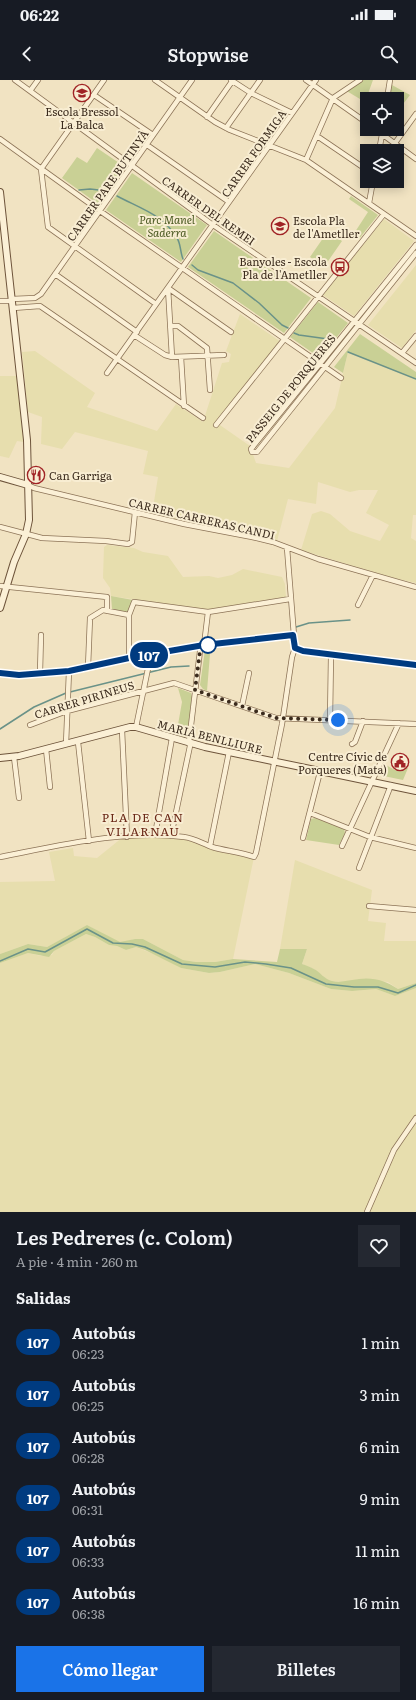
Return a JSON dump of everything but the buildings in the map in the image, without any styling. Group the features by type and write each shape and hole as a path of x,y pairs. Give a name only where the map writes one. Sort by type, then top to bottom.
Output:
{"street":[{"name":"CARRER DEL REMEI","path":"15,80 73,124 213,225 416,363"},
{"path":"30,91 38,80"},
{"path":"104,80 41,169 48,227 156,304"},
{"path":"155,80 207,117 226,128 306,160 415,234"},
{"name":"CARRER PARE BUTINYÀ","path":"35,298 41,294 192,80"},
{"path":"207,117 232,80 251,93 292,113"},
{"path":"226,128 260,80"},
{"path":"306,80 360,118"},
{"name":"CARRER FORMIGA","path":"107,373 316,80"},
{"path":"306,160 333,98 360,80"},
{"path":"388,92 390,80"},
{"path":"94,95 153,135"},
{"path":"395,143 416,114"},
{"path":"316,136 360,165"},
{"path":"385,136 416,159"},
{"path":"0,139 100,211 341,378"},
{"path":"147,145 229,202"},
{"path":"369,203 372,188"},
{"path":"0,193 27,440 29,525 3,586 0,608"},
{"path":"216,425 384,214"},
{"name":"PASSEIG DE PORQUERES","path":"357,323 416,245"},
{"name":"PASSEIG DE PORQUERES","path":"323,365 257,452 252,452 251,449 416,253"},
{"path":"54,274 136,333 165,356 181,357 224,355"},
{"path":"168,288 172,357"},
{"path":"168,288 231,332"},
{"path":"0,301 35,298 36,307"},
{"path":"13,308 40,306 203,418"},
{"path":"171,326 178,326 207,348 210,390"},
{"path":"402,354 416,336"},
{"path":"181,357 184,406"},
{"path":"0,477 28,485"},
{"name":"CARRER CARRERAS CANDI","path":"28,485 34,488 184,524 252,537 318,559 416,587"},
{"path":"0,527 42,538 106,541 124,544 132,542 135,512"},
{"path":"0,857 89,841 154,835 185,837 210,846 254,857 283,719 292,657 295,648 287,548"},
{"path":"358,605 372,575"},
{"path":"3,586 107,597 107,611"},
{"path":"129,658 129,615 134,602 208,612 290,599"},
{"path":"88,667 90,618 103,610 129,615"},
{"path":"171,836 190,746 189,742 200,651 204,645 208,612"},
{"path":"40,673 41,635"},
{"path":"0,673 19,675 69,671 129,658 204,645 293,635"},
{"path":"295,648 303,651 331,655 416,665"},
{"path":"136,727 151,654"},
{"path":"330,720 331,655"},
{"path":"66,744 69,671"},
{"path":"242,706 249,673"},
{"name":"CARRER PIRINEUS","path":"30,725 67,711 174,683 276,718 416,724"},
{"path":"352,744 355,742 363,721"},
{"path":"342,846 399,723"},
{"name":"MARIÀ BENLLIURE","path":"0,758 14,757 136,727 228,752 416,791"},
{"path":"122,730 127,837"},
{"path":"154,835 172,738"},
{"path":"78,742 89,841"},
{"path":"46,749 50,787"},
{"path":"210,846 228,752"},
{"path":"14,757 19,798"},
{"path":"303,838 320,772"},
{"path":"359,868 391,785"},
{"path":"310,813 370,837 416,848"},
{"path":"369,906 416,910"},
{"path":"367,1212 394,1150 416,1118"}],"shaded area":[{"path":"384,219 414,241 354,316 323,295"},
{"path":"416,265 416,330 402,348 368,325"},
{"path":"240,314 281,342 217,423 250,446 256,463 289,468 335,408 348,352 416,379 416,515 413,515 411,538 416,541 416,583 389,577 301,550 312,514 321,511 330,514 350,531 380,541 389,525 366,513 378,490 359,490 350,492 318,482 316,504 288,499 277,541 254,534 152,514 158,477 143,474 148,451 75,432 62,449 41,444 42,417 28,412 22,352 35,351 95,393 87,407 157,431 176,404 203,422 222,363 229,362 231,354 226,351"},
{"path":"0,376 17,376 24,442 17,441 9,458 0,456"},
{"path":"107,545 134,548 143,552 168,556 183,577 209,576 218,578 232,575 243,569 282,577 285,584 286,597 207,610 111,596 110,588 103,578 104,547"},
{"path":"155,835 194,840 254,857 233,959 215,962 183,960 143,939 135,939 120,943 87,925 47,947 28,944 0,954 0,882 55,881 49,852 73,848 74,856 97,858 123,837"},
{"path":"295,860 372,890 368,921 386,923 384,941 416,941 416,983 398,989 388,982 360,979 347,982 332,981 326,979 314,969 302,964 307,949 280,949"},
{"path":"86,934 109,945 117,946 126,950 136,947 163,958 181,968 209,973 255,964 289,973 331,989 352,991 376,989 395,996 416,988 416,1212 0,1212 0,963 28,953 41,956 52,955 54,951"}],"green space":[{"path":"362,80 373,80 369,92 360,92 360,99 345,90"},
{"path":"392,85 410,95 404,103 404,92 391,92"},
{"path":"97,148 125,167 98,204 62,178 77,157 87,163"},
{"name":"Parc Manel Saderra","path":"132,173 207,225 181,262 106,210"},
{"path":"351,196 378,215 359,239 353,235 368,212 349,199"},
{"name":"Parc Manel Saderra","path":"214,231 311,298 284,333 188,267"},
{"path":"328,231 342,241 324,267 310,257"},
{"path":"318,302 348,323 320,358 290,337"},
{"path":"360,334 416,372 416,379 348,352 343,373 334,367"},
{"path":"111,596 133,600 128,611 125,612 112,609"},
{"path":"205,650 209,651 210,654 207,691 200,685"},
{"path":"178,688 191,693 192,697 187,736 184,738 176,736 182,702"},
{"path":"384,764 395,770 397,765 408,768 403,780 379,775"},
{"path":"315,818 344,829 345,833 339,845 306,840 311,819"},
{"path":"87,925 120,942 143,939 183,960 196,962 215,962 233,959 277,962 280,949 307,949 302,964 314,969 329,980 339,982 359,979 375,979 398,989 416,983 416,988 395,996 376,989 352,991 331,989 289,973 255,964 209,973 181,968 145,950 136,947 126,950 117,946 109,945 86,934 54,951 49,957 28,953 0,963 0,954 28,944 47,947"}],"waterway":[{"path":"79,190 90,189 108,191"},
{"path":"117,196 150,213 165,223 172,230 178,240 183,259"},
{"path":"192,265 198,270 233,283 259,303 282,325 288,328"},
{"path":"294,333 328,339 333,342"},
{"path":"348,352 416,379"},
{"path":"296,627 309,623 350,620"},
{"path":"70,692 171,667 189,666"},
{"path":"0,729 34,707 66,693"},
{"path":"0,961 28,949 45,952 87,929 113,943 132,944 145,947 182,964 215,967 245,962 266,964 291,968 326,984 354,987 378,987 398,993 416,985"}],"bus line":[{"name":"107","path":"0,673 19,675 69,671 129,658 204,645 293,635 295,648 303,651 416,665"}],"place":[{"name":"Escola Bressol La Balca","path":"82,93"},
{"name":"Escola Pla de l'Ametller","path":"280,226"},
{"name":"Banyoles - Escola Pla de l'Ametller","path":"340,267"},
{"name":"Can Garriga","path":"36,475"},
{"name":"Centre Cívic de Porqueres (Mata)","path":"400,762"}],"district":[{"name":"PLA DE CAN VILARNAU","path":"143,824"}],"route":[{"path":"208,645 204,645 200,651 195,690 276,718 338,720"}]}
